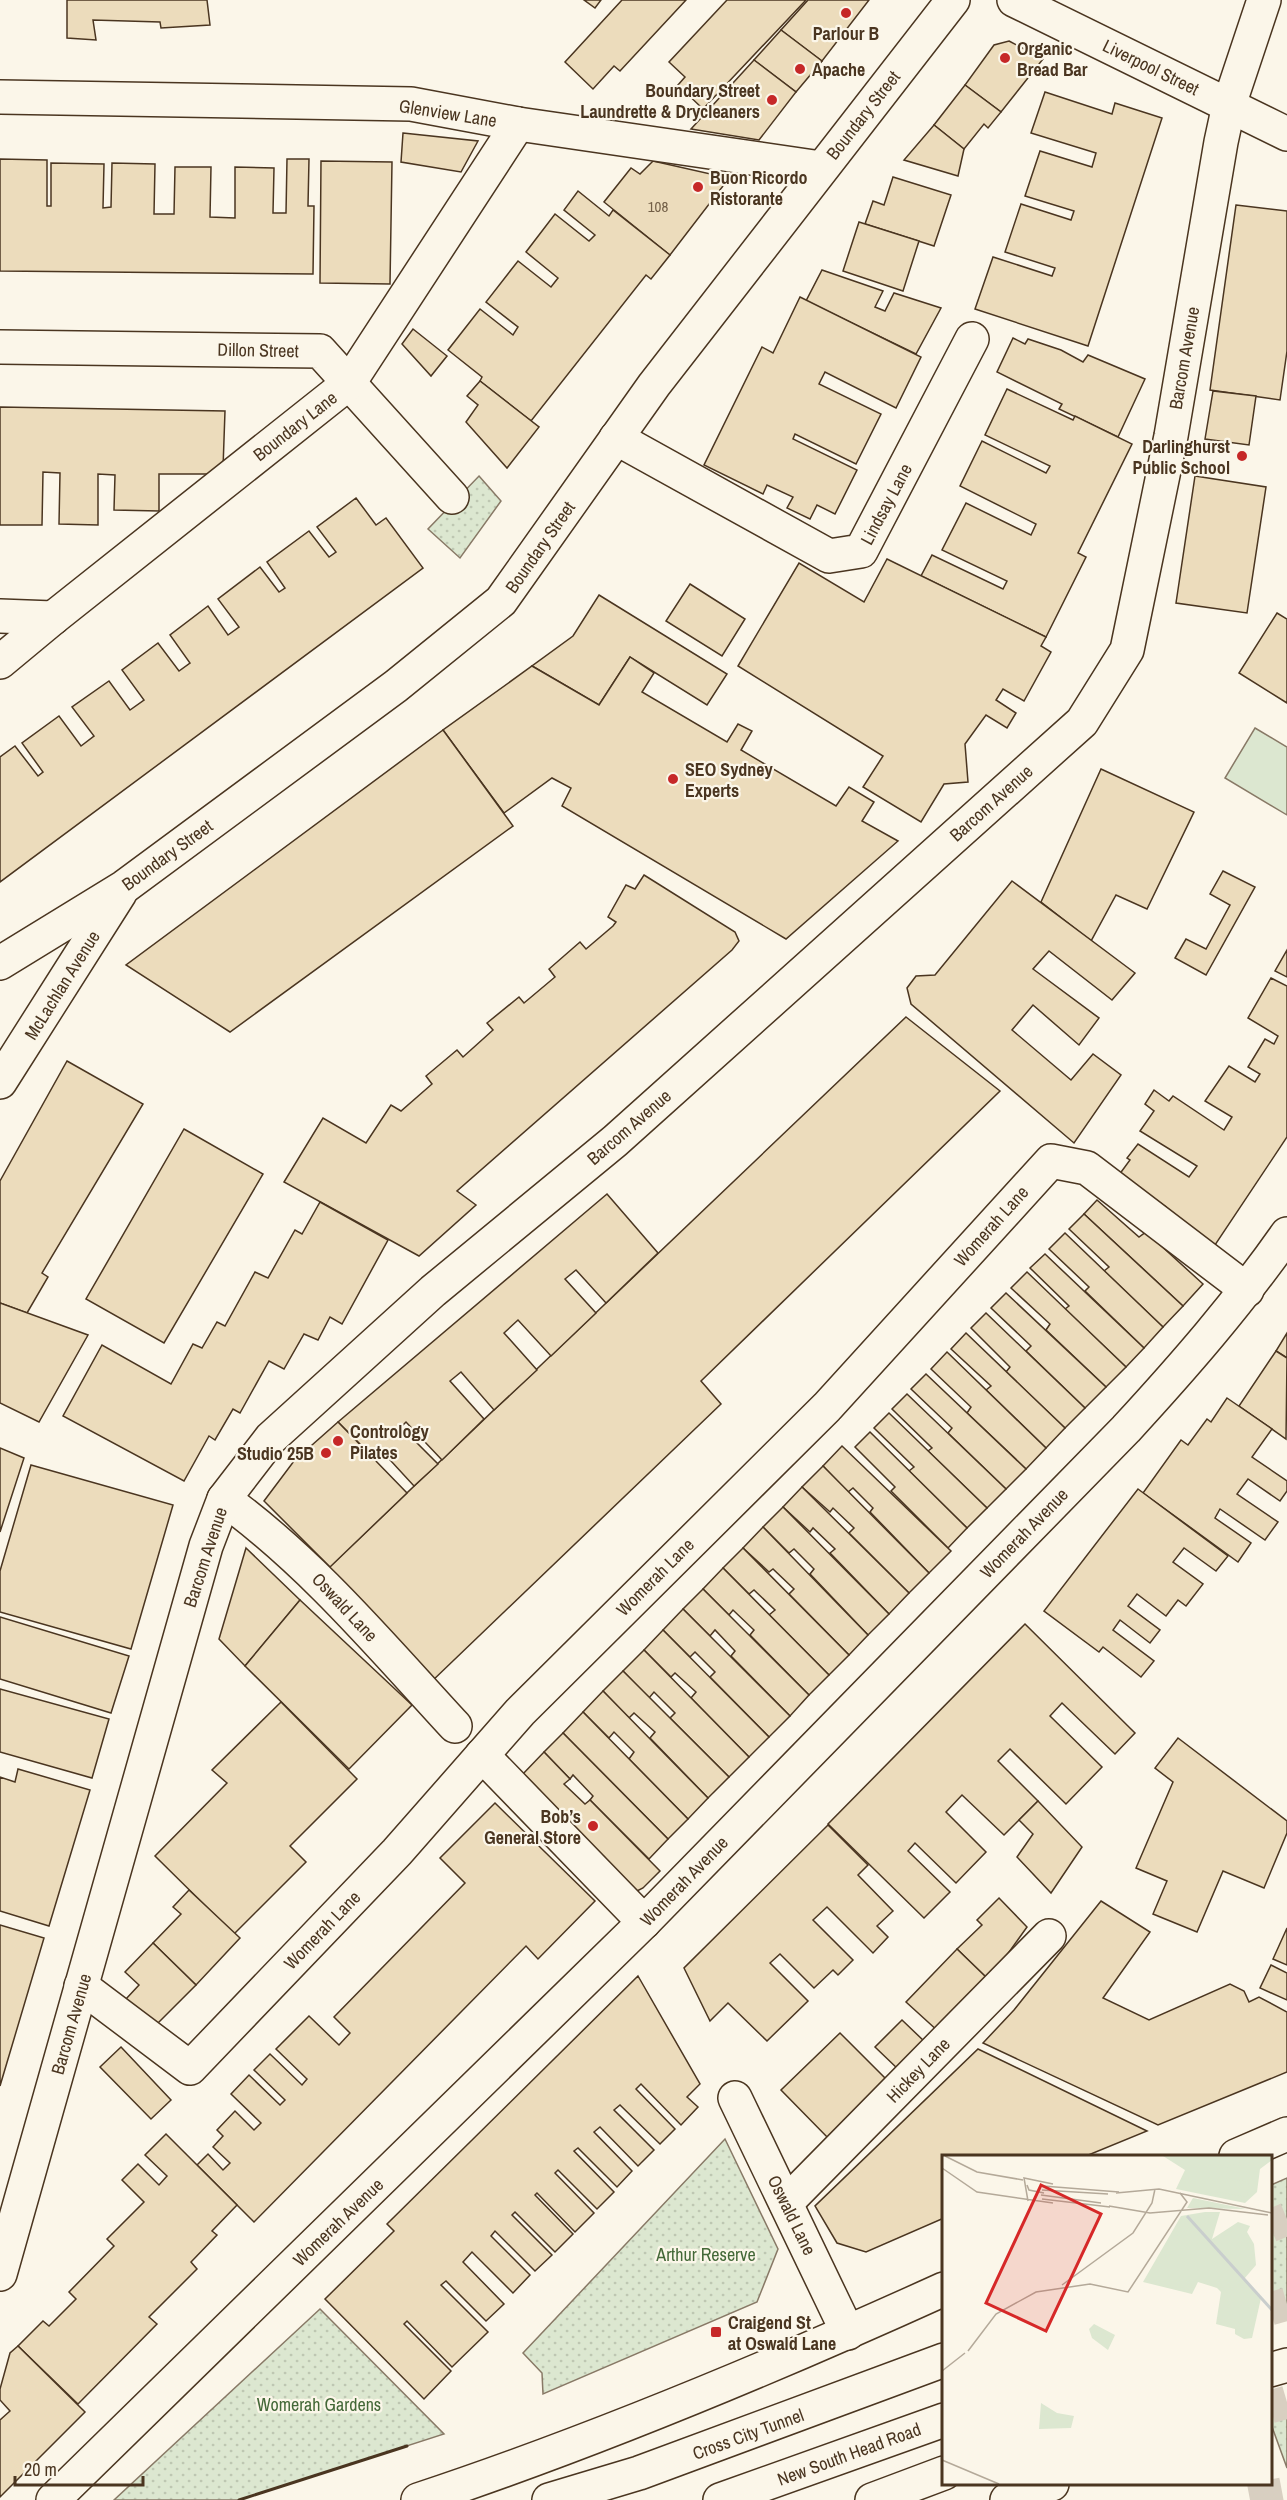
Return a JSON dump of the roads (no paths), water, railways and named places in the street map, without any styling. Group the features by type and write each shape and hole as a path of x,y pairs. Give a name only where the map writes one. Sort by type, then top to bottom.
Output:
{"main road":[{"name":"Boundary Street","path":"0,963 124,887 396,686 501,601 616,438 821,168 953,0"},
{"name":"Liverpool Street","path":"1014,0 1061,11 1229,105 1287,134"},
{"name":"Barcom Avenue","path":"0,2274 206,1546 224,1499 271,1438 390,1329 615,1141 1082,722 1127,650 1171,435 1221,142 1229,105 1264,0"},
{"name":"Glenview Lane","path":"0,97 411,104 518,124 821,168"},
{"name":"Boundary Lane","path":"0,663 53,618 349,383 518,124"},
{"name":"Lindsay Lane","path":"616,438 829,556 861,551 972,339"},
{"name":"Dillon Street","path":"0,347 320,351 452,497"},
{"path":"0,616 53,618"},
{"name":"McLachlan Avenue","path":"0,1082 124,887"},
{"name":"Womerah Lane","path":"81,1986 190,2068 397,1852 520,1712 827,1407 1051,1161 1087,1168 1247,1290"},
{"name":"Womerah Avenue","path":"53,2500 644,1922 1126,1429 1198,1350 1247,1290 1287,1234"},
{"name":"Oswald Lane","path":"224,1499 250,1518 310,1570 455,1726"},
{"path":"482,1755 644,1922"},
{"name":"Hickey Lane","path":"786,2203 1049,1936"},
{"name":"Oswald Lane","path":"735,2098 848,2333"},
{"path":"1240,2155 1287,2134"},
{"path":"418,2500 611,2429 848,2333 942,2290"},
{"name":"Cross City Tunnel","path":"549,2500 639,2473 942,2361"},
{"path":"1272,2369 1287,2365"},
{"name":"New South Head Road","path":"720,2500 942,2421"},
{"path":"872,2500 942,2475"},
{"path":"1007,2500 1049,2485"}],"tunnel":[{"path":"1272,2225 1287,2219"},
{"path":"1272,2308 1287,2304"},
{"path":"1272,2406 1287,2402"},
{"path":"1250,2500 1287,2493"}],"place":[{"name":"Parlour B","path":"846,13"},
{"name":"Organic Bread Bar","path":"1005,58"},
{"name":"Apache","path":"800,69"},
{"name":"Boundary Street Laundrette & Drycleaners","path":"772,100"},
{"name":"Buon Ricordo Ristorante","path":"698,187"},
{"name":"Darlinghurst Public School","path":"1242,456"},
{"name":"SEO Sydney Experts","path":"673,779"},
{"name":"Contrology Pilates","path":"338,1441"},
{"name":"Studio 25B","path":"326,1453"},
{"name":"Bob’s General Store","path":"593,1826"},
{"name":"Craigend St at Oswald Lane","path":"716,2332"}],"park label":[{"name":"Arthur Reserve","path":"706,2254"},
{"name":"Womerah Gardens","path":"319,2404"}]}
